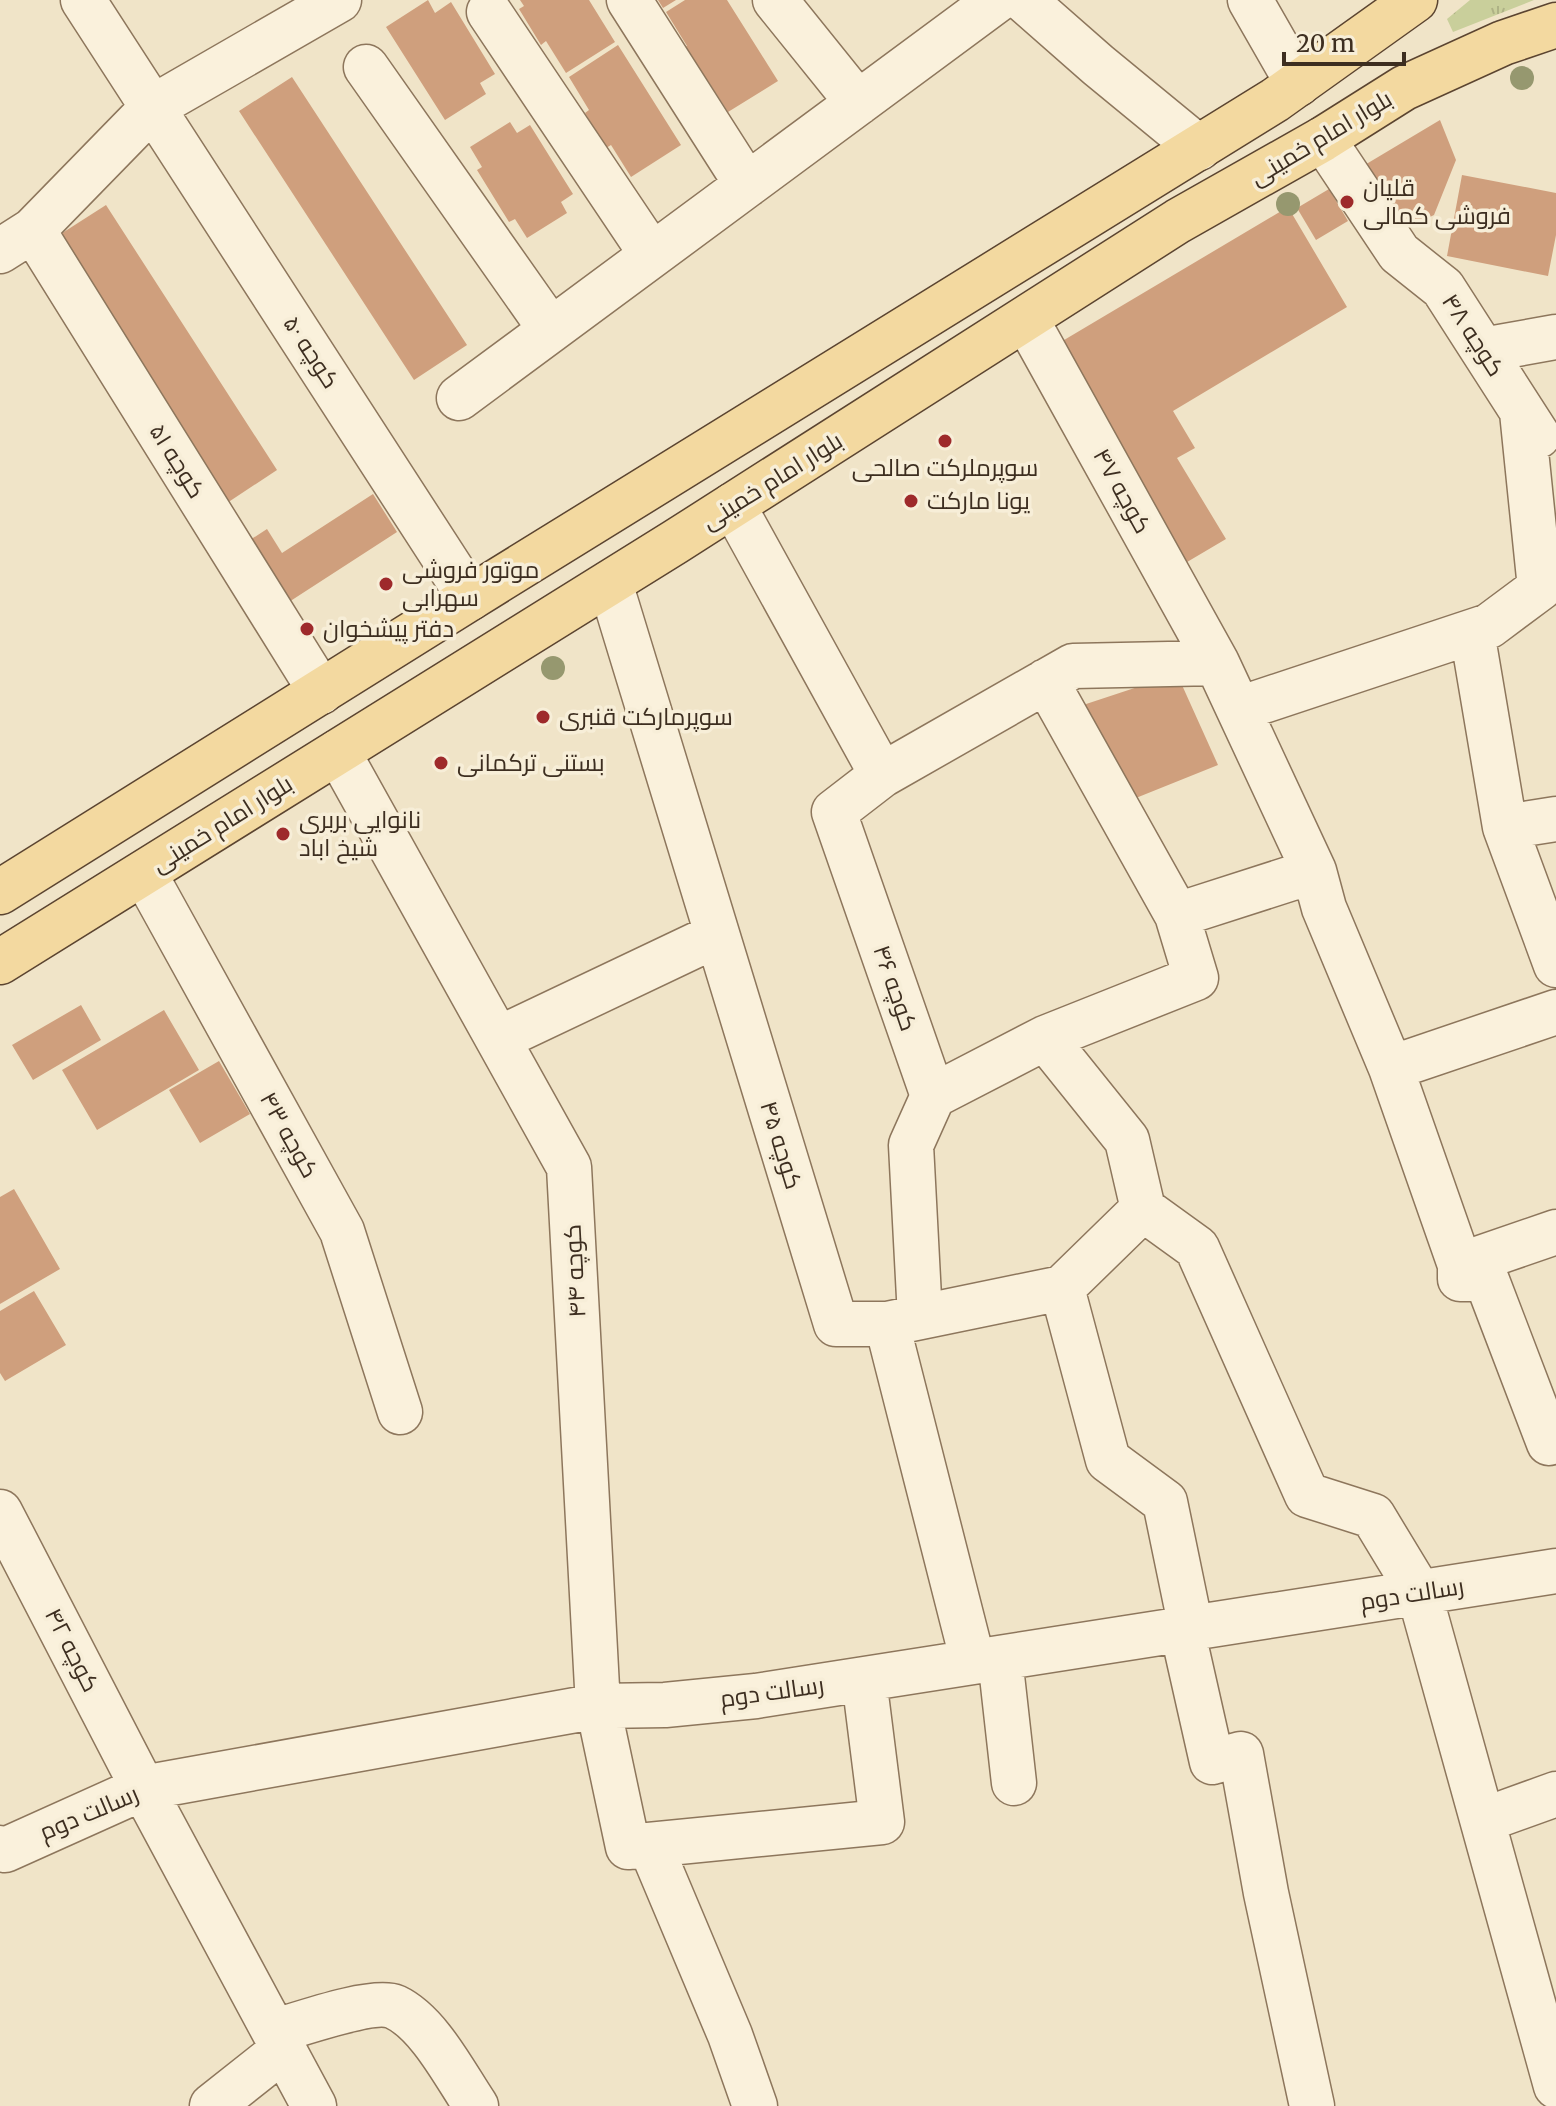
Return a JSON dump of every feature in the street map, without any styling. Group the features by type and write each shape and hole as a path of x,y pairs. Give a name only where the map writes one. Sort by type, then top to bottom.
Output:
{"main road":[{"path":"0,892 1199,148 1298,84 1415,0"},
{"name":"بلوار امام خمینی","path":"0,962 610,583 1178,221 1323,139 1404,88 1503,43 1556,25"}],"street":[{"name":"کوچه ۵۰","path":"83,0 470,598"},
{"path":"629,0 747,185"},
{"path":"775,0 858,103"},
{"path":"459,398 997,0"},
{"path":"1024,0 1199,148"},
{"path":"1250,0 1298,84"},
{"path":"16,241 153,107 323,4"},
{"path":"489,12 652,255"},
{"path":"366,67 551,330"},
{"name":"کوچه ۴۸","path":"1323,139 1399,253 1443,288 1556,463"},
{"name":"کوچه ۵۱","path":"16,241 321,692"},
{"name":"کوچه ۴۷","path":"1026,319 1217,663 1314,871 1324,908 1391,1068 1460,1265"},
{"path":"1483,350 1556,337"},
{"path":"1239,709 1489,626 1540,588 1522,412"},
{"path":"733,505 882,775 1073,666 1217,663"},
{"name":"کوچه ۴۵","path":"610,583 836,1324 904,1320"},
{"path":"1472,632 1505,827 1556,965"},
{"path":"1014,1783 904,1320 911,1145 933,1096 1045,1038 1196,978 1177,915 1046,681"},
{"name":"کوچه ۴۴","path":"338,752 569,1167 598,1706 639,1846 730,2035 755,2106"},
{"name":"کوچه ۴۶","path":"882,775 834,812 933,1096"},
{"path":"1505,827 1556,819"},
{"path":"1177,915 1314,871"},
{"name":"کوچه ۴۳","path":"144,873 342,1231 400,1412"},
{"path":"498,1039 717,935"},
{"path":"1391,1068 1556,1012"},
{"path":"1045,1038 1127,1140 1143,1209 1197,1248 1307,1495 1373,1516 1419,1592 1556,2086"},
{"path":"904,1320 1062,1288 1143,1209"},
{"path":"1548,1422 1486,1278 1460,1279 1460,1265 1556,1232"},
{"path":"1062,1288 1108,1460 1165,1502 1212,1762 1241,1754 1266,1893 1312,2106"},
{"name":"کوچه ۴۲","path":"0,1512 143,1788 314,2106"},
{"name":"رسالت دوم","path":"0,1848 5,1850 143,1788 598,1706 665,1705 756,1696 1556,1571"},
{"path":"639,1846 882,1822 864,1679"},
{"path":"1484,1820 1556,1794"},
{"path":"212,2106 280,2040 365,2006 393,2006 423,2028 476,2106"}],"green space":[{"path":"1470,0 1534,0 1453,32 1447,19"}],"building":[{"path":"428,0 435,13 451,2 495,74 480,83 486,94 445,120 386,27"},
{"path":"520,0 589,0 615,42 566,73 546,41 541,45 519,9 524,6"},
{"path":"658,0 676,0 663,8"},
{"path":"685,0 727,0 778,81 728,112 708,81 703,84 682,48 687,46 666,12"},
{"path":"618,45 681,145 631,177 611,145 606,148 585,113 589,110 569,77"},
{"path":"292,77 467,345 414,380 239,111"},
{"path":"1440,120 1456,160 1434,215 1399,232 1363,166"},
{"path":"510,122 517,133 530,125 573,194 561,202 567,213 527,238 515,219 509,222 477,170 482,167 470,147"},
{"path":"1462,175 1556,193 1556,235 1548,276 1447,256"},
{"path":"1329,189 1348,221 1316,240 1297,208"},
{"path":"106,205 277,470 227,503 56,237"},
{"path":"1288,207 1347,307 1173,411 1195,448 1177,458 1226,539 1182,565 1054,346"},
{"path":"373,494 397,532 275,611 236,549 267,529 282,553"},
{"path":"1177,674 1218,765 1116,806 1074,708"},
{"path":"81,1005 101,1040 33,1080 12,1045"},
{"path":"164,1010 199,1070 97,1130 62,1070"},
{"path":"219,1061 250,1114 200,1143 169,1090"},
{"path":"14,1189 60,1269 0,1304 0,1197"},
{"path":"34,1291 66,1345 5,1381 0,1373 0,1311"}],"place":[{"name":"قلیان فروشی کمالی","path":"1347,202"},
{"name":"سوپرملرکت صالحی","path":"945,441"},
{"name":"یونا مارکت","path":"911,501"},
{"name":"موتور فروشی سهرابی","path":"386,584"},
{"name":"دفتر پیشخوان","path":"307,629"},
{"name":"سوپرمارکت قنبری","path":"543,717"},
{"name":"بستنی ترکمانی","path":"441,763"},
{"name":"نانوایی بربری شیخ اباد","path":"283,834"}]}
